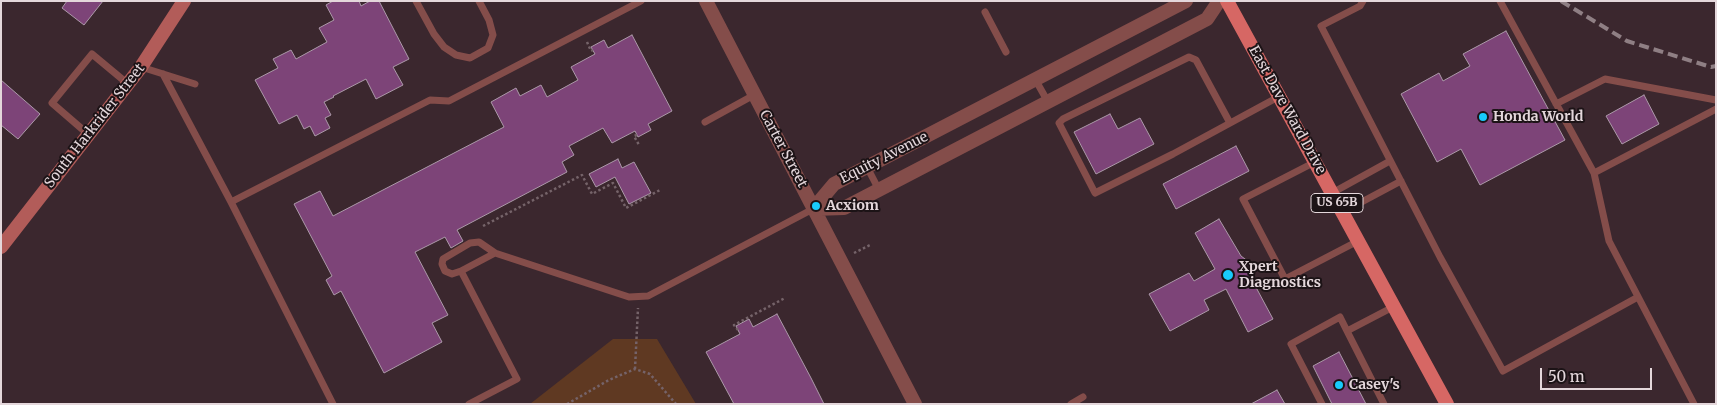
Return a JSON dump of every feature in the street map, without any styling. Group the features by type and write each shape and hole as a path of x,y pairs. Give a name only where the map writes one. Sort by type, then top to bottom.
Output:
{"main road":[{"name":"South Harkrider Street","path":"1,248 141,67 184,1"},
{"name":"East Dave Ward Drive","path":"1228,1 1447,404"}],"street":[{"name":"Carter Street","path":"706,1 915,404"},
{"name":"Equity Avenue","path":"813,209 834,184 1186,1"},
{"name":"Equity Avenue","path":"813,209 844,208 1207,19 1219,1"}],"lane":[{"path":"416,1 434,34 444,47 456,55 470,58 488,48 493,35 490,20 480,1"},
{"path":"231,202 430,100 449,101 641,1"},
{"path":"1363,1 1360,6 1321,26 1440,257 1503,371 1638,297"},
{"path":"1500,1 1594,173 1609,241 1694,404"},
{"path":"984,12 1006,52"},
{"path":"89,134 52,103 92,54 128,84"},
{"path":"1230,123 1196,60 1189,57 1063,119 1060,123 1095,193 1173,154 1280,96"},
{"path":"141,67 195,84"},
{"path":"163,74 231,202 333,404"},
{"path":"1036,79 1048,102"},
{"path":"1556,104 1605,79 1716,100"},
{"path":"705,122 754,95"},
{"path":"1594,173 1716,109"},
{"path":"1332,193 1390,161"},
{"path":"1315,162 1243,199 1285,279 1358,241"},
{"path":"867,168 879,190"},
{"path":"1343,212 1401,181"},
{"path":"495,253 452,274 445,271 442,264 443,259 448,254 470,243 479,242 495,253 629,297 648,296 813,209"},
{"path":"461,271 518,379 469,404"},
{"path":"1347,331 1393,307"},
{"path":"1322,404 1291,344 1340,317 1384,404"},
{"path":"1070,404 1083,397"}],"path":[{"path":"586,41 591,51 593,50"},
{"path":"637,134 634,136 639,145"},
{"path":"483,226 582,175 592,194 613,183 626,208 660,190"},
{"path":"738,330 734,325 785,298"},
{"path":"635,370 638,306"},
{"path":"568,404 610,380 635,370 650,374 676,404"}],"shaded area":[{"path":"613,339 657,339 696,404 530,404"}],"building":[{"path":"67,1 103,1 84,25 62,8"},
{"path":"333,1 359,1 361,6 370,1 379,1 409,59 393,67 403,85 376,99 366,79 324,102 331,115 325,118 330,128 315,136 310,126 304,129 297,115 279,124 255,80 278,68 273,59 291,50 296,59 327,42 319,28 334,20 326,5"},
{"name":"Honda World","path":"1506,31 1565,140 1480,185 1461,149 1437,162 1401,94 1439,73 1443,81 1470,66 1463,54"},
{"path":"632,35 672,111 648,124 651,130 638,137 635,131 612,143 603,128 569,146 574,155 562,162 567,172 457,230 463,241 451,248 445,237 415,252 448,315 432,323 442,342 384,373 341,291 334,295 326,280 332,276 294,204 320,191 333,216 504,127 491,102 516,88 520,96 541,85 547,97 578,80 571,67 595,54 591,47 604,40 608,48"},
{"path":"1,80 40,114 18,139 1,125"},
{"path":"1644,95 1659,124 1622,144 1606,116"},
{"path":"1110,114 1118,129 1140,118 1154,144 1096,174 1074,132"},
{"path":"1236,146 1249,171 1176,209 1163,184"},
{"path":"618,159 622,168 634,162 651,193 629,204 615,177 596,187 589,174"},
{"name":"Xpert Diagnostics","path":"1219,219 1241,256 1252,267 1251,278 1273,319 1248,332 1226,289 1204,300 1209,310 1170,331 1149,294 1189,273 1194,281 1215,269 1195,233"},
{"path":"777,314 824,404 734,404 706,352 740,334 736,326 749,319 753,327"},
{"name":"Casey's","path":"1339,352 1366,404 1332,404 1313,366"},
{"path":"1277,390 1285,404 1251,404"}],"railway":[{"path":"1561,1 1627,41 1711,67 1716,66"}],"place":[{"name":"Honda World","path":"1483,117"},
{"name":"Acxiom","path":"816,206"},
{"name":"Xpert Diagnostics","path":"1228,275"},
{"name":"Casey's","path":"1339,385"}]}
